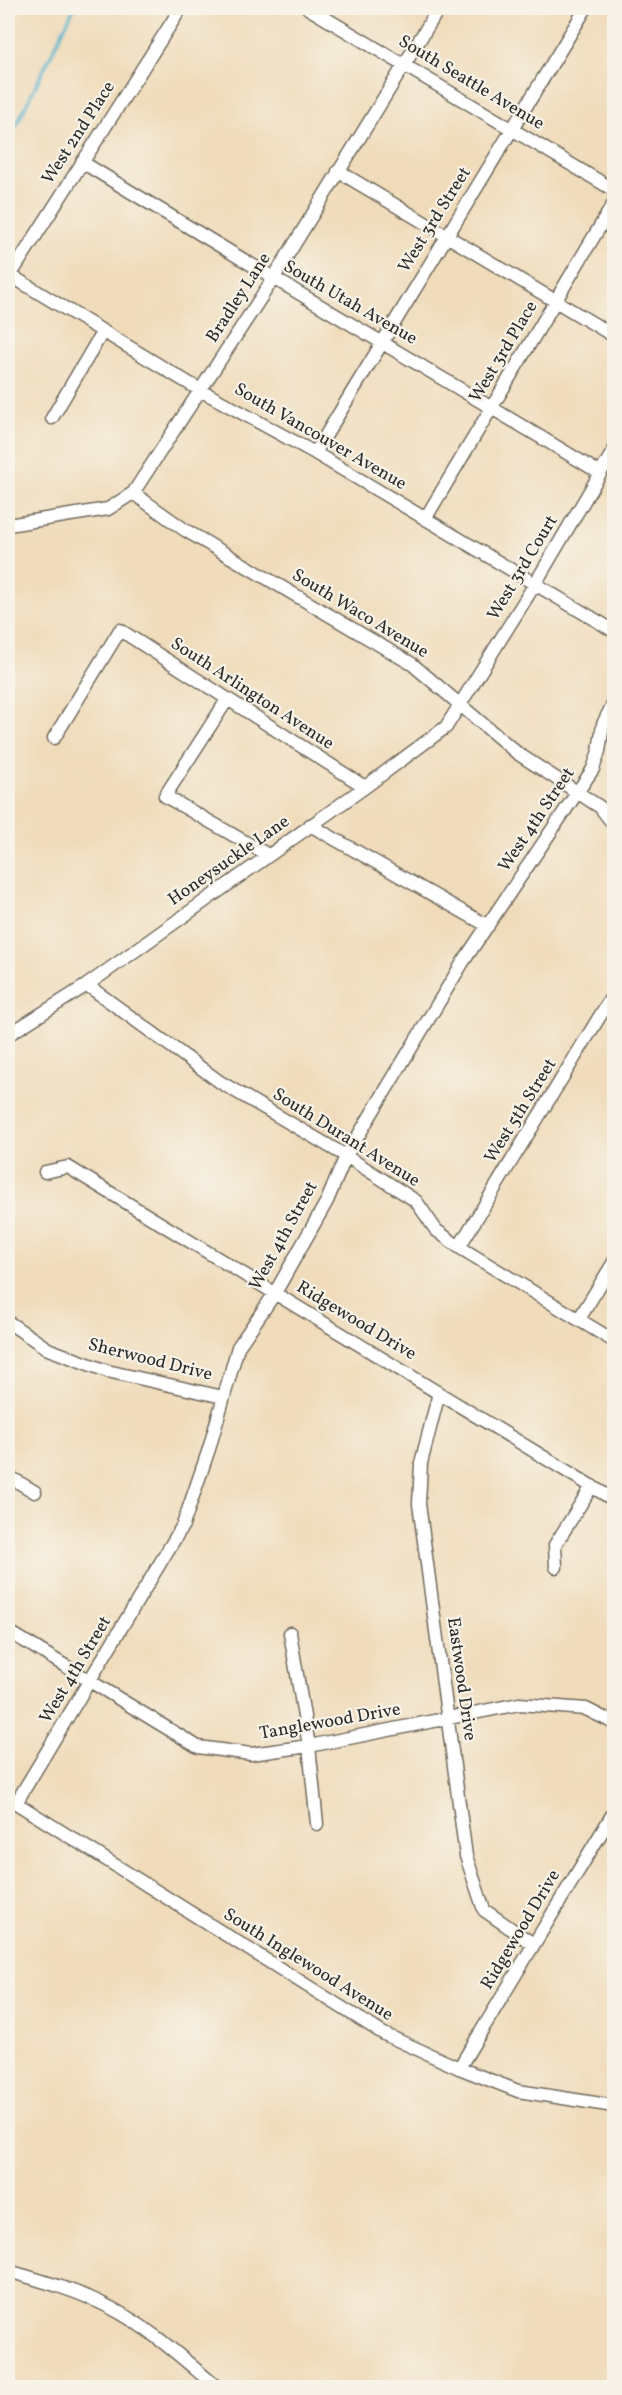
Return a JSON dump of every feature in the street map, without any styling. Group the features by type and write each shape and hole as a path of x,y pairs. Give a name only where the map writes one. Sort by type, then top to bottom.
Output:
{"street":[{"name":"West 2nd Place","path":"8,276 181,8"},
{"name":"South Seattle Avenue","path":"308,8 615,190"},
{"name":"Bradley Lane","path":"8,525 108,509 132,493 273,279 439,8"},
{"name":"West 3rd Street","path":"315,453 381,341 586,8"},
{"name":"South Utah Avenue","path":"82,162 273,279 600,473"},
{"path":"338,171 615,336"},
{"name":"West 3rd Place","path":"425,519 615,203"},
{"name":"South Vancouver Avenue","path":"8,276 200,390 315,453 615,631"},
{"path":"52,418 103,332"},
{"name":"West 3rd Court","path":"461,705 615,450"},
{"name":"South Waco Avenue","path":"132,493 185,530 412,664 517,753 600,807 615,825"},
{"name":"South Arlington Avenue","path":"54,738 120,630 365,787"},
{"path":"227,700 165,796 268,855"},
{"name":"West 4th Street","path":"11,1800 90,1681 183,1525 209,1449 238,1347 274,1293 327,1201 346,1156 463,962 593,769 600,751 603,724 615,702"},
{"name":"Honeysuckle Lane","path":"8,1035 87,985 365,787 446,727 461,705"},
{"path":"310,825 488,926"},
{"name":"South Durant Avenue","path":"87,985 220,1082 346,1156 416,1201 436,1230 459,1247 615,1341"},
{"name":"West 5th Street","path":"459,1247 615,993"},
{"name":"Ridgewood Drive","path":"45,1172 68,1167 615,1500"},
{"path":"579,1319 615,1262"},
{"name":"Sherwood Drive","path":"8,1322 48,1349 107,1371 223,1397"},
{"name":"Eastwood Drive","path":"439,1393 421,1463 419,1504 466,1856 484,1910 532,1944"},
{"path":"8,1476 35,1492"},
{"path":"556,1567 555,1545 592,1486"},
{"name":"Tanglewood Drive","path":"8,1631 198,1747 251,1754 309,1746 519,1704 586,1709 615,1723"},
{"path":"290,1633 309,1746 317,1824"},
{"name":"South Inglewood Avenue","path":"11,1800 384,2034 459,2068 518,2091 615,2106"},
{"name":"Ridgewood Drive","path":"459,2068 532,1944 615,1812"},
{"path":"8,2271 51,2283 113,2309 143,2328 218,2388"}],"waterway":[{"path":"8,142 74,8"}]}
